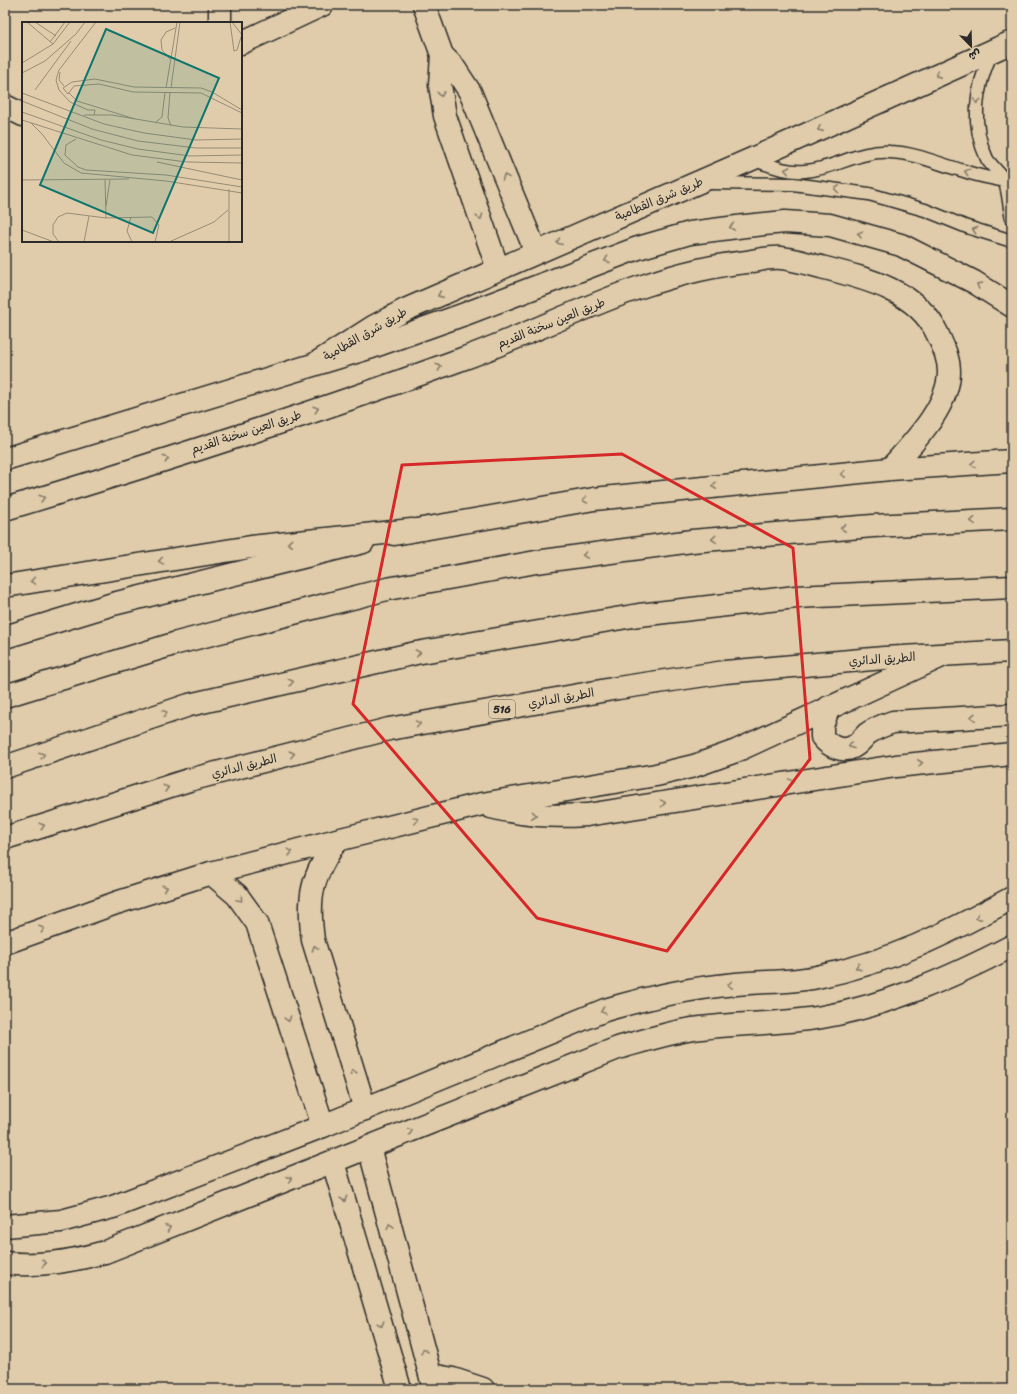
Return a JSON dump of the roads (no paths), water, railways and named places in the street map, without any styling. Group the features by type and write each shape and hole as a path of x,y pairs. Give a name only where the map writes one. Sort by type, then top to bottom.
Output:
{"main road":[{"path":"220,5 220,22"},
{"path":"242,43 322,5"},
{"path":"424,5 442,55 440,85 445,116 498,269"},
{"name":"طريق شرق القطامية","path":"312,366 373,327 498,269 752,159 1002,46"},
{"path":"442,55 453,66 470,92 536,252"},
{"path":"5,106 22,114"},
{"path":"5,459 372,347 465,314 638,248 690,233 785,222 830,226 901,245 974,282 1012,306"},
{"name":"طريق العين سخنة القديم","path":"5,509 197,449 457,361 647,284 717,265 781,258 842,272 903,295 921,308 934,327 945,350 949,371 947,387 931,419 890,469"},
{"path":"5,586 251,547 412,530 594,499 890,469 1012,461"},
{"path":"5,696 177,643 387,589 536,562 692,541 873,526 1012,519"},
{"path":"5,637 113,604 412,530"},
{"path":"5,767 189,706 416,653 639,615 796,597 1012,587"},
{"name":"الطريق الدائري","path":"5,838 189,780 389,729 618,688 725,672 1012,651"},
{"path":"5,943 116,903 211,873 337,840 482,804 656,775 694,766 736,751 944,655"},
{"path":"829,707 822,726 822,737 830,745 844,749 855,746 878,727 893,722 1012,715"},
{"path":"482,804 516,813 552,817 587,815 896,766 1012,754"},
{"path":"337,840 322,862 312,887 309,914 313,940 365,1109"},
{"path":"211,873 237,895 257,924 323,1126"},
{"path":"5,1226 48,1223 87,1216 323,1126 606,1010 649,997 686,990 815,978 851,969 888,958 922,945 1012,898"},
{"path":"5,1262 60,1262 105,1252 618,1048 658,1036 699,1028 815,1018 862,1008 938,981 1012,946"},
{"path":"369,1147 432,1382 452,1379 483,1389"},
{"path":"333,1162 400,1389"}],"lane":[{"path":"1002,46 983,72 978,94 976,116 979,139 987,160 995,172 1009,181"},
{"path":"752,159 779,168 804,171 819,169 863,154 890,151 908,153 965,172 1009,181"},
{"path":"1009,181 1012,219"},
{"path":"697,183 793,184 869,194 925,210 967,227 1012,241"}]}
